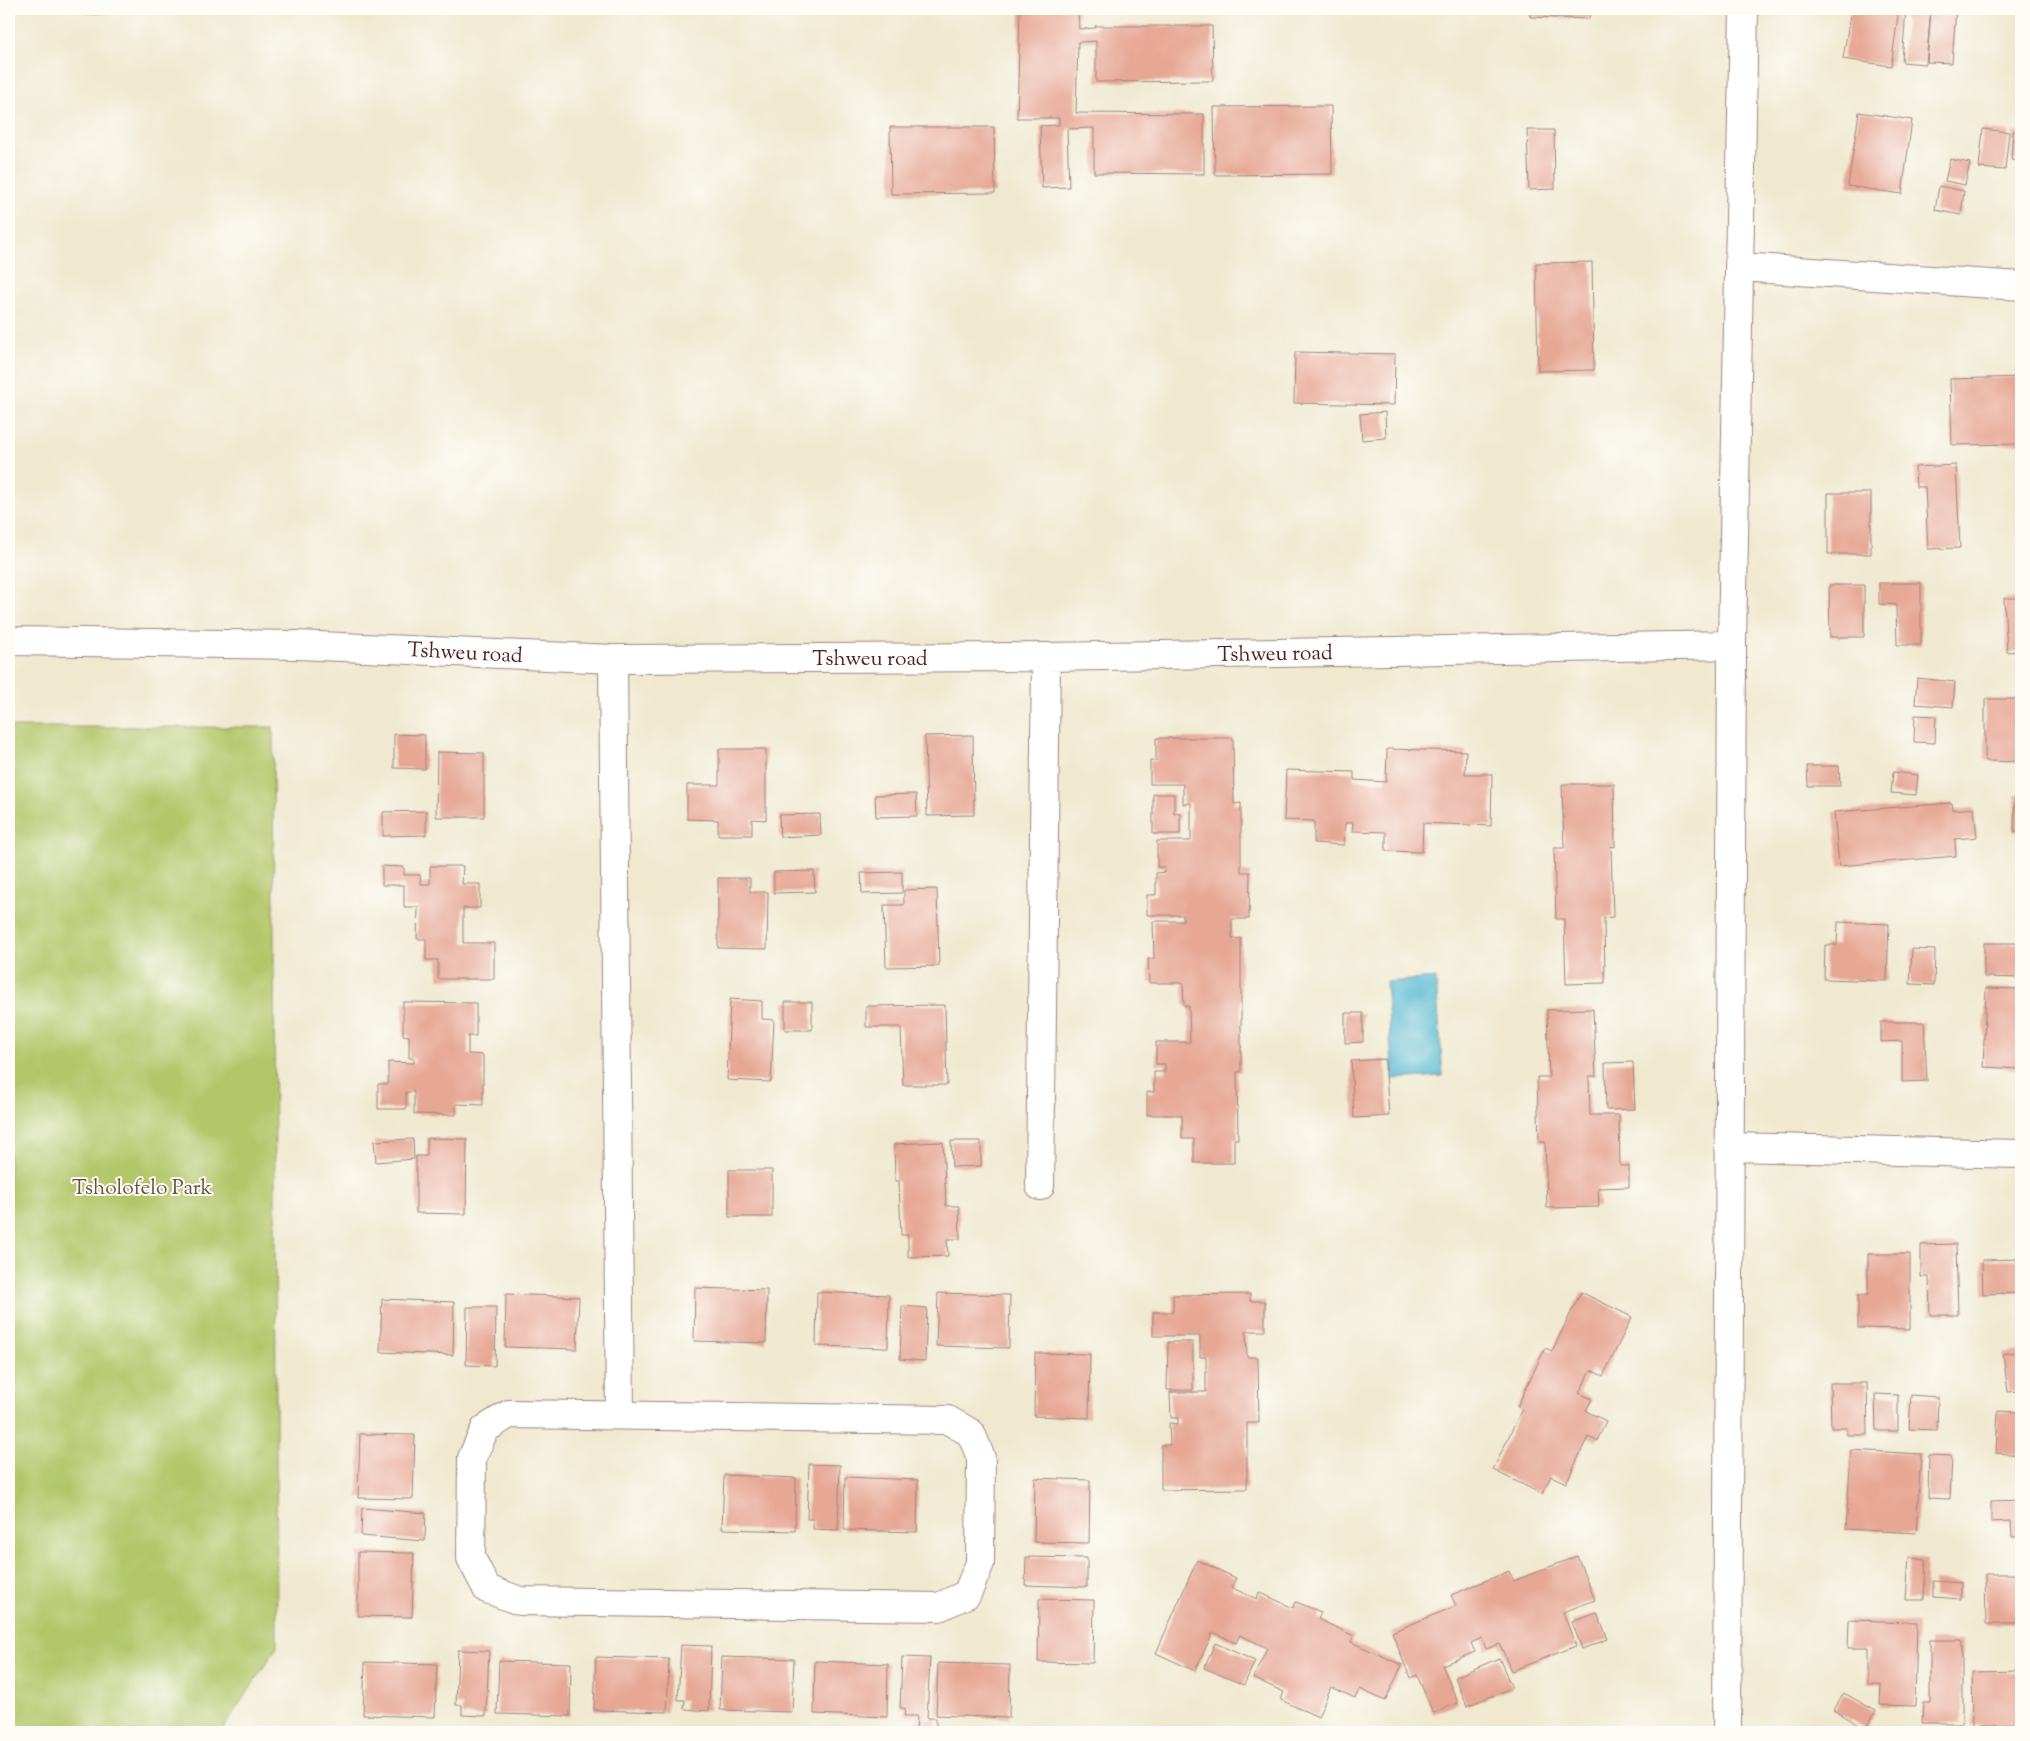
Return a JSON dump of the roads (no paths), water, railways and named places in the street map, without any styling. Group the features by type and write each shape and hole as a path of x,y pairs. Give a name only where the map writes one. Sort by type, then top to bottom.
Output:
{"street":[{"path":"1727,1732 1732,645 1744,9"},
{"path":"1740,267 2021,286"},
{"name":"Tshweu road","path":"9,641 297,645 613,659 1046,657 1732,645"},
{"path":"1040,1186 1046,657"},
{"path":"613,659 620,1415"},
{"path":"1730,1147 2021,1154"},
{"path":"509,1414 620,1415 948,1420 971,1434 981,1458 980,1563 966,1594 939,1607 520,1601 487,1589 471,1558 472,1458 485,1429 509,1414"}],"water":[{"path":"1436,978 1443,1076 1393,1079 1386,982"}],"park label":[{"name":"Tsholofelo Park","path":"142,1187"}]}
